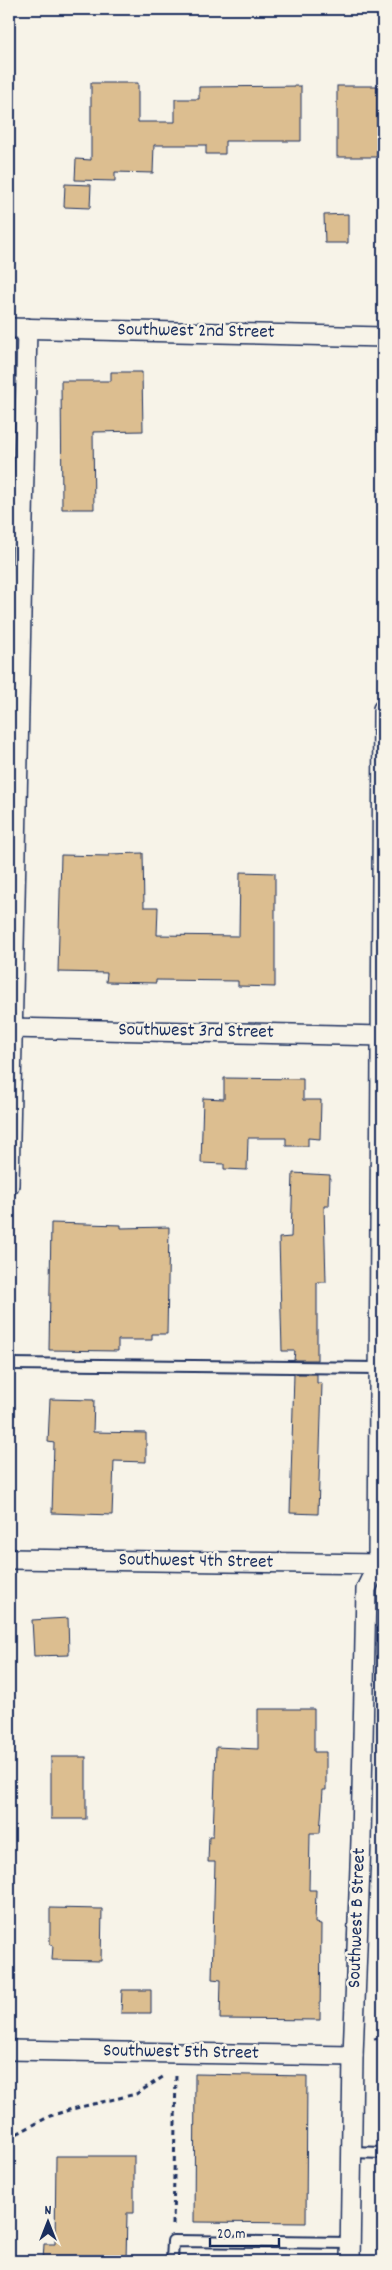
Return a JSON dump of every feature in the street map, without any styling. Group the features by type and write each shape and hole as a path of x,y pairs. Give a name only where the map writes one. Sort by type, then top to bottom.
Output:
{"street":[{"name":"Southwest 2nd Street","path":"18,328 383,336"},
{"path":"9,1185 18,328"},
{"name":"Southwest B Street","path":"350,2252 353,2056 361,1840 366,1589 381,1564 378,1368 383,708"},
{"name":"Southwest 3rd Street","path":"11,1028 382,1036"},
{"name":"Southwest 4th Street","path":"9,1559 381,1564"},
{"name":"Southwest 5th Street","path":"9,2050 353,2056"}],"lane":[{"path":"9,1364 378,1368"},
{"path":"352,2152 383,2153"},
{"path":"172,2261 173,2241 350,2252"}],"path":[{"path":"9,2138 50,2116 136,2094 176,2068 173,2241"}],"building":[{"path":"91,83 138,83 138,122 175,122 175,99 199,99 199,87 301,86 301,141 225,141 225,154 206,154 206,145 154,145 153,173 115,172 115,181 75,180 76,159 91,160"},
{"path":"337,86 377,86 377,157 337,157"},
{"path":"65,184 91,185 90,208 64,207"},
{"path":"348,214 348,243 325,243 324,215"},
{"path":"111,372 142,372 143,431 93,432 94,509 62,509 61,381 111,381"},
{"path":"143,853 144,907 158,907 157,935 239,936 240,872 275,873 275,987 238,986 238,981 156,980 156,983 106,982 107,973 58,972 61,855 109,856 109,854"},
{"path":"224,1078 303,1079 303,1100 321,1100 320,1139 308,1138 308,1146 286,1146 286,1138 248,1138 247,1170 224,1169 224,1164 201,1163 203,1098 224,1099"},
{"path":"293,1173 330,1175 329,1206 324,1206 326,1282 317,1282 317,1360 294,1360 295,1351 282,1351 279,1238 291,1237"},
{"path":"51,1223 121,1225 121,1228 169,1227 167,1334 152,1334 152,1340 118,1340 118,1351 49,1350"},
{"path":"294,1374 317,1374 317,1383 322,1383 318,1514 290,1513"},
{"path":"50,1399 94,1400 93,1432 146,1433 146,1462 114,1461 112,1515 52,1513 54,1443 48,1442"},
{"path":"68,1618 69,1655 34,1656 32,1620"},
{"path":"258,1709 314,1709 314,1752 326,1752 326,1790 323,1790 320,1833 310,1833 309,1890 316,1890 315,1923 321,1924 320,2020 220,2019 221,1980 212,1979 215,1862 208,1862 209,1836 213,1836 216,1747 258,1749"},
{"path":"51,1757 86,1757 86,1819 51,1819"},
{"path":"50,1908 102,1909 101,1961 52,1960 53,1945 50,1945"},
{"path":"122,1990 151,1990 151,2013 121,2013"},
{"path":"195,2074 307,2076 306,2223 194,2222"},
{"path":"56,2156 134,2156 134,2213 127,2213 126,2261 43,2261 44,2244 55,2244"}]}
